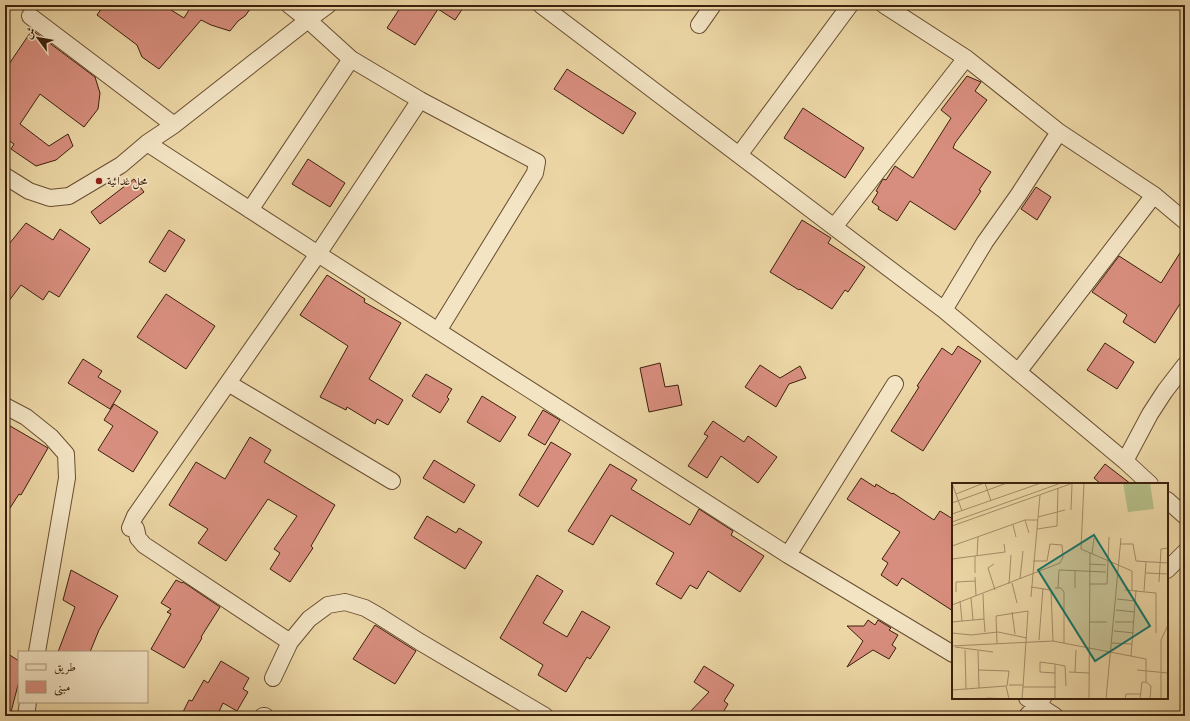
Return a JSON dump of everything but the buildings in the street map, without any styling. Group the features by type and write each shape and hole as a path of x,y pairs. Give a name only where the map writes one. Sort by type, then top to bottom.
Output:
{"street":[{"path":"289,5 351,59 420,100 537,162 534,173 438,331"},
{"path":"5,176 30,191 50,198 69,196 121,164 147,143 174,125 328,5"},
{"path":"541,5 944,310 1125,461 1149,483"},
{"path":"699,25 713,5"},
{"path":"739,155 850,5"},
{"path":"884,5 966,58 1059,132 1154,195 1185,220"},
{"path":"30,16 174,125"},
{"path":"834,227 966,58"},
{"path":"250,210 351,59"},
{"path":"290,642 144,545 138,538 136,529 130,528 135,516 318,254 420,100"},
{"path":"944,310 985,242 1019,194 1059,132"},
{"path":"147,143 788,555 952,653"},
{"path":"1018,372 1154,195"},
{"path":"1125,461 1150,414 1185,365"},
{"path":"228,383 392,481"},
{"path":"788,555 895,384"},
{"path":"5,406 26,417 51,437 66,454 67,478 37,651"},
{"path":"1168,501 1185,516"},
{"path":"1168,569 1185,552"},
{"path":"273,678 290,642 309,619 328,605 345,602 364,608 379,616 544,716"},
{"path":"1027,716 1036,700 1056,716"},
{"path":"26,716 28,703"}],"place":[{"name":"محل غدائية","path":"99,181"}]}
